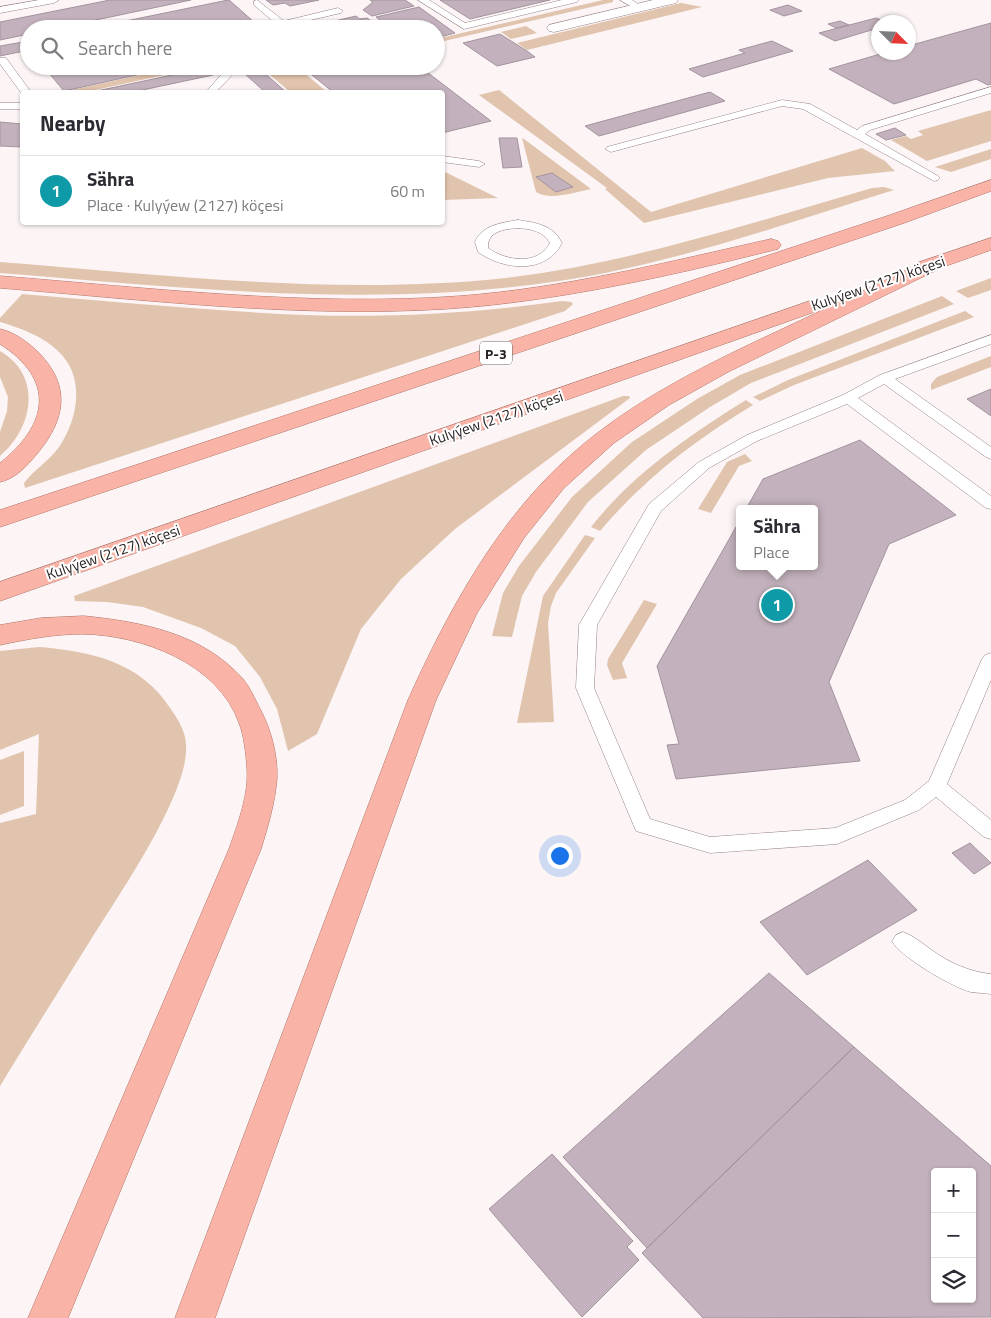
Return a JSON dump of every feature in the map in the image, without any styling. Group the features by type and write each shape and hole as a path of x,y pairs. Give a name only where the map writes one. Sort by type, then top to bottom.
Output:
{"highway":[{"name":"P-3","path":"0,519 897,219 991,184"},
{"path":"0,282 198,298 307,304 417,304 461,301 541,292 600,282 897,219"},
{"name":"Kulyýew (2127) köçesi","path":"0,592 991,244"},
{"path":"195,1318 422,700 458,620 511,539 557,482 595,448 642,411 731,362 940,262"},
{"path":"0,335 16,343 34,358 44,373 50,388 51,406 46,425 37,442 15,465 0,475"},
{"path":"0,635 18,630 77,625 111,627 145,633 178,644 203,658 231,683 250,709 262,767 257,808 245,849 48,1318"}],"street":[{"path":"554,28 671,0"}],"lane":[{"path":"0,10 54,0"},
{"path":"423,0 464,26 574,0"},
{"path":"625,0 639,8"},
{"path":"257,3 278,20"},
{"path":"306,20 338,11"},
{"path":"2,60 24,90"},
{"path":"213,90 226,75"},
{"path":"858,135 866,128 991,90"},
{"path":"611,148 782,103 806,106 934,178"},
{"path":"0,106 20,106"},
{"path":"445,159 479,164"},
{"path":"518,224 534,226 548,232 554,237 556,243 554,249 541,259 519,263 507,262 488,255 482,249 480,243 482,237 496,228 518,224"},
{"path":"991,339 885,378 848,398 752,438 704,465 655,508 588,625 585,688 643,825 710,845 837,836 912,804 936,786 991,658"},
{"path":"885,378 991,454"},
{"path":"848,398 991,504"},
{"path":"936,786 991,831"},
{"path":"903,941 927,959 971,982 991,984"}],"shaded area":[{"path":"603,0 613,0 613,2 445,41 445,37"},
{"path":"681,3 702,7 527,50 517,43"},
{"path":"526,26 537,33 511,39 501,32"},
{"path":"140,75 164,75 95,90 71,90"},
{"path":"270,75 307,75 325,90 288,90"},
{"path":"499,90 651,212 862,148 885,161 895,171 828,178 644,223 605,189 607,188 479,95"},
{"path":"991,110 991,141 927,161 891,140 906,136 911,139 923,135 918,131"},
{"path":"522,138 591,189 556,196 542,195 536,192"},
{"path":"991,149 991,159 951,172 935,167"},
{"path":"445,172 498,198 445,200"},
{"path":"884,187 894,190 686,254 602,274 489,289 420,294 280,293 140,285 0,273 0,262 189,278 316,284 380,285 506,278 599,263 645,252 690,241 872,188"},
{"path":"991,278 991,290 968,298 956,291"},
{"path":"22,294 234,311 337,316 434,314 562,301 573,304 565,311 25,488 24,483 55,452 66,436 74,411 76,385 67,361 52,346 23,330 0,322 0,318"},
{"path":"942,296 954,304 751,383 710,407 646,450 588,502 536,572 522,596 512,637 492,636 503,593 519,566 572,497 632,442 697,399 740,375"},
{"path":"965,311 974,317 794,385 760,401 753,397 788,380"},
{"path":"0,351 14,362 23,374 28,388 28,402 26,417 20,431 0,456 0,432 7,411 8,397 0,377"},
{"path":"991,356 991,367 931,390 931,384 937,377"},
{"path":"623,396 629,396 630,398 455,529 401,579 361,629 317,734 288,751 277,709 260,677 235,646 201,628 143,607 107,602 75,601 74,596"},
{"path":"746,400 753,405 711,432 671,462 634,494 600,531 591,527 625,490 662,457"},
{"path":"745,454 752,461 739,466 711,513 698,509 727,462"},
{"path":"585,535 595,538 556,593 548,623 554,722 517,723 543,596"},
{"path":"644,600 657,604 622,663 627,678 613,680 607,665 608,659"},
{"path":"39,647 95,656 113,662 144,680 158,692 176,717 183,731 186,746 184,766 176,791 149,845 0,1086 0,823 36,814 39,734 0,750 0,651"},
{"path":"24,751 24,806 0,815 0,760"}],"building":[{"path":"110,0 191,0 96,20 20,20 20,36 0,40 0,22"},
{"path":"228,0 252,20 131,20"},
{"path":"266,0 319,0 290,6 285,3 273,5"},
{"path":"370,0 405,0 414,6 372,16 363,10 373,2"},
{"path":"440,0 550,0 470,19"},
{"path":"788,5 802,11 784,16 770,10"},
{"path":"419,7 437,20 380,20 376,17"},
{"path":"356,16 361,20 339,20"},
{"path":"871,19 871,30 835,41 819,33"},
{"path":"840,21 849,25 836,28 828,24"},
{"path":"991,23 991,84 988,85 976,79 894,104 829,69 871,57 871,60 916,60 916,44"},
{"path":"445,26 455,33 445,36"},
{"path":"500,34 535,57 497,66 463,43"},
{"path":"772,41 793,51 703,77 689,69 745,53 739,50"},
{"path":"20,43 20,52 0,56 0,46"},
{"path":"51,75 136,75 69,90 63,90"},
{"path":"172,75 213,75 142,90 101,90"},
{"path":"246,75 267,75 284,90 263,90"},
{"path":"312,75 431,75 491,121 445,132 445,90 331,90"},
{"path":"710,92 725,101 599,136 585,126"},
{"path":"0,122 20,124 20,147 0,146"},
{"path":"895,128 906,135 886,140 876,134"},
{"path":"499,138 517,138 522,167 503,168"},
{"path":"552,173 573,187 556,192 536,177"},
{"path":"991,389 991,416 967,399"},
{"path":"860,440 956,515 889,544 829,682 860,761 676,779 667,745 679,744 657,666 736,527 736,570 818,570 818,505 748,505 763,479"},
{"path":"970,843 991,863 974,874 952,853"},
{"path":"868,860 917,910 807,975 760,922"},
{"path":"769,973 854,1047 647,1248 563,1157"},
{"path":"854,1047 991,1166 991,1317 703,1318 642,1253"},
{"path":"552,1154 633,1241 627,1247 639,1260 582,1317 489,1209"}],"place":[{"name":"Sähra","path":"777,605"}]}
